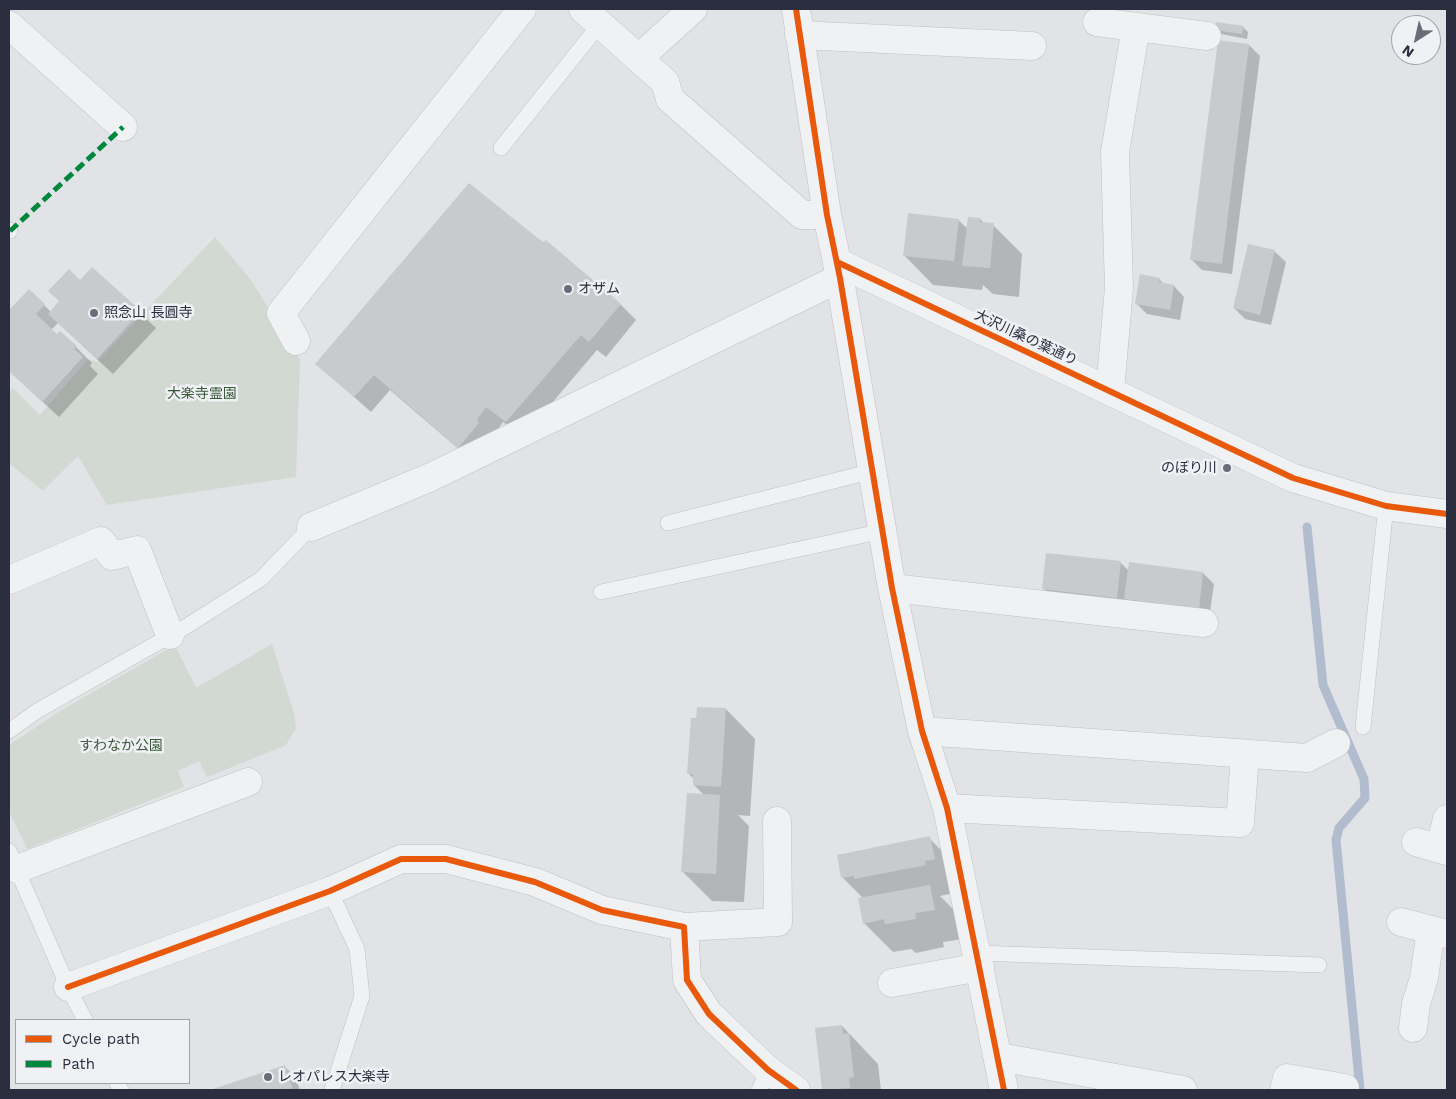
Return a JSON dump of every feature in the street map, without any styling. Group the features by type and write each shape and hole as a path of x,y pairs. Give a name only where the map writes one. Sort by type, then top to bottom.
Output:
{"street":[{"path":"296,341 281,313 522,9"},
{"path":"639,58 693,9"},
{"path":"796,9 827,215 839,270 892,588 922,731 947,808 999,1057 1004,1090"},
{"path":"591,16 665,82 670,99 802,214 827,215"},
{"path":"1097,22 1207,36"},
{"path":"9,25 123,126"},
{"path":"1110,391 1119,288 1116,152 1136,27"},
{"path":"799,36 1032,46"},
{"path":"311,527 439,474 839,270"},
{"name":"大沢川桑の葉通り","path":"839,270 1110,391 1293,478 1386,506 1447,514"},
{"path":"9,580 101,541 112,556 137,550 170,635"},
{"path":"892,588 1204,623"},
{"path":"922,731 1307,758 1336,743"},
{"path":"947,808 1240,823 1245,754"},
{"path":"13,860 248,782"},
{"path":"1434,847 1447,819"},
{"path":"68,987 330,891 401,859 446,859 535,882 602,910 684,927 778,922 777,821"},
{"path":"1401,922 1439,932 1416,1004 1412,1028"},
{"path":"684,927 687,980 708,1014 764,1080 796,1090"},
{"path":"892,983 979,960"},
{"path":"999,1057 1183,1090"},
{"path":"1284,1090 1287,1078 1345,1088"}],"lane":[{"path":"501,148 591,16"},
{"path":"668,523 873,471"},
{"path":"1363,727 1386,506"},
{"path":"9,731 37,711 170,635 261,579 311,527"},
{"path":"601,592 883,531"},
{"path":"13,860 68,987 84,1019"},
{"path":"330,891 357,949 362,996 332,1090"},
{"path":"979,960 1319,965"}],"green space":[{"name":"大楽寺霊園","path":"215,237 251,280 300,359 296,477 107,505 78,456 43,491 9,463 9,393 13,388 40,415 88,359 97,362"},
{"name":"すわなか公園","path":"272,644 294,713 296,728 286,745 207,777 199,761 178,771 184,787 27,849 9,811 9,745 60,711 175,645 196,688"}],"building":[{"path":"1216,22 1244,26 1242,34 1215,30"},
{"path":"1218,40 1249,44 1222,264 1190,260"},
{"path":"469,183 543,242 546,240 621,304 589,342 581,335 506,422 486,407 477,420 479,423 458,448 374,375 354,397 315,364"},
{"path":"908,213 959,219 954,261 903,256"},
{"path":"968,217 981,218 980,222 994,223 990,268 962,266"},
{"path":"1248,244 1275,250 1260,315 1233,308"},
{"name":"照念山 長圓寺","path":"92,267 141,311 97,359 48,314 59,301 48,291 69,269 80,280"},
{"path":"1140,274 1160,278 1159,282 1174,285 1170,310 1135,304"},
{"path":"29,289 45,304 36,314 57,334 60,331 77,346 74,349 83,357 42,402 9,371 9,310"},
{"path":"1046,553 1121,561 1117,598 1042,589"},
{"path":"1129,562 1203,572 1199,609 1124,599"},
{"path":"697,707 726,708 721,787 693,785 693,774 687,774 691,718 696,718"},
{"path":"687,793 720,795 716,874 681,872"},
{"path":"930,836 935,859 925,861 926,865 854,879 854,876 841,878 837,855"},
{"path":"930,885 935,910 915,913 916,919 885,924 884,919 863,924 858,898"},
{"path":"842,1025 843,1034 849,1033 854,1077 849,1078 850,1088 822,1090 815,1028"},
{"name":"レオパレス大楽寺","path":"285,1065 293,1090 210,1090"}],"waterway":[{"path":"1307,527 1323,685 1364,779 1365,798 1339,828 1336,840 1360,1090"}],"marked path":[{"path":"10,231 123,127"}],"cycle path":[{"path":"796,9 827,215 840,278 892,588 922,731 947,808 1004,1090"},
{"path":"837,262 1293,478 1386,506 1447,514"},
{"path":"68,987 330,891 401,859 446,859 535,882 602,910 684,927 687,980 709,1014 768,1070 796,1090"}],"place":[{"name":"オザム","path":"568,289"},
{"name":"照念山 長圓寺","path":"94,313"},
{"name":"のぼり川","path":"1227,468"},
{"name":"レオパレス大楽寺","path":"268,1077"}]}
